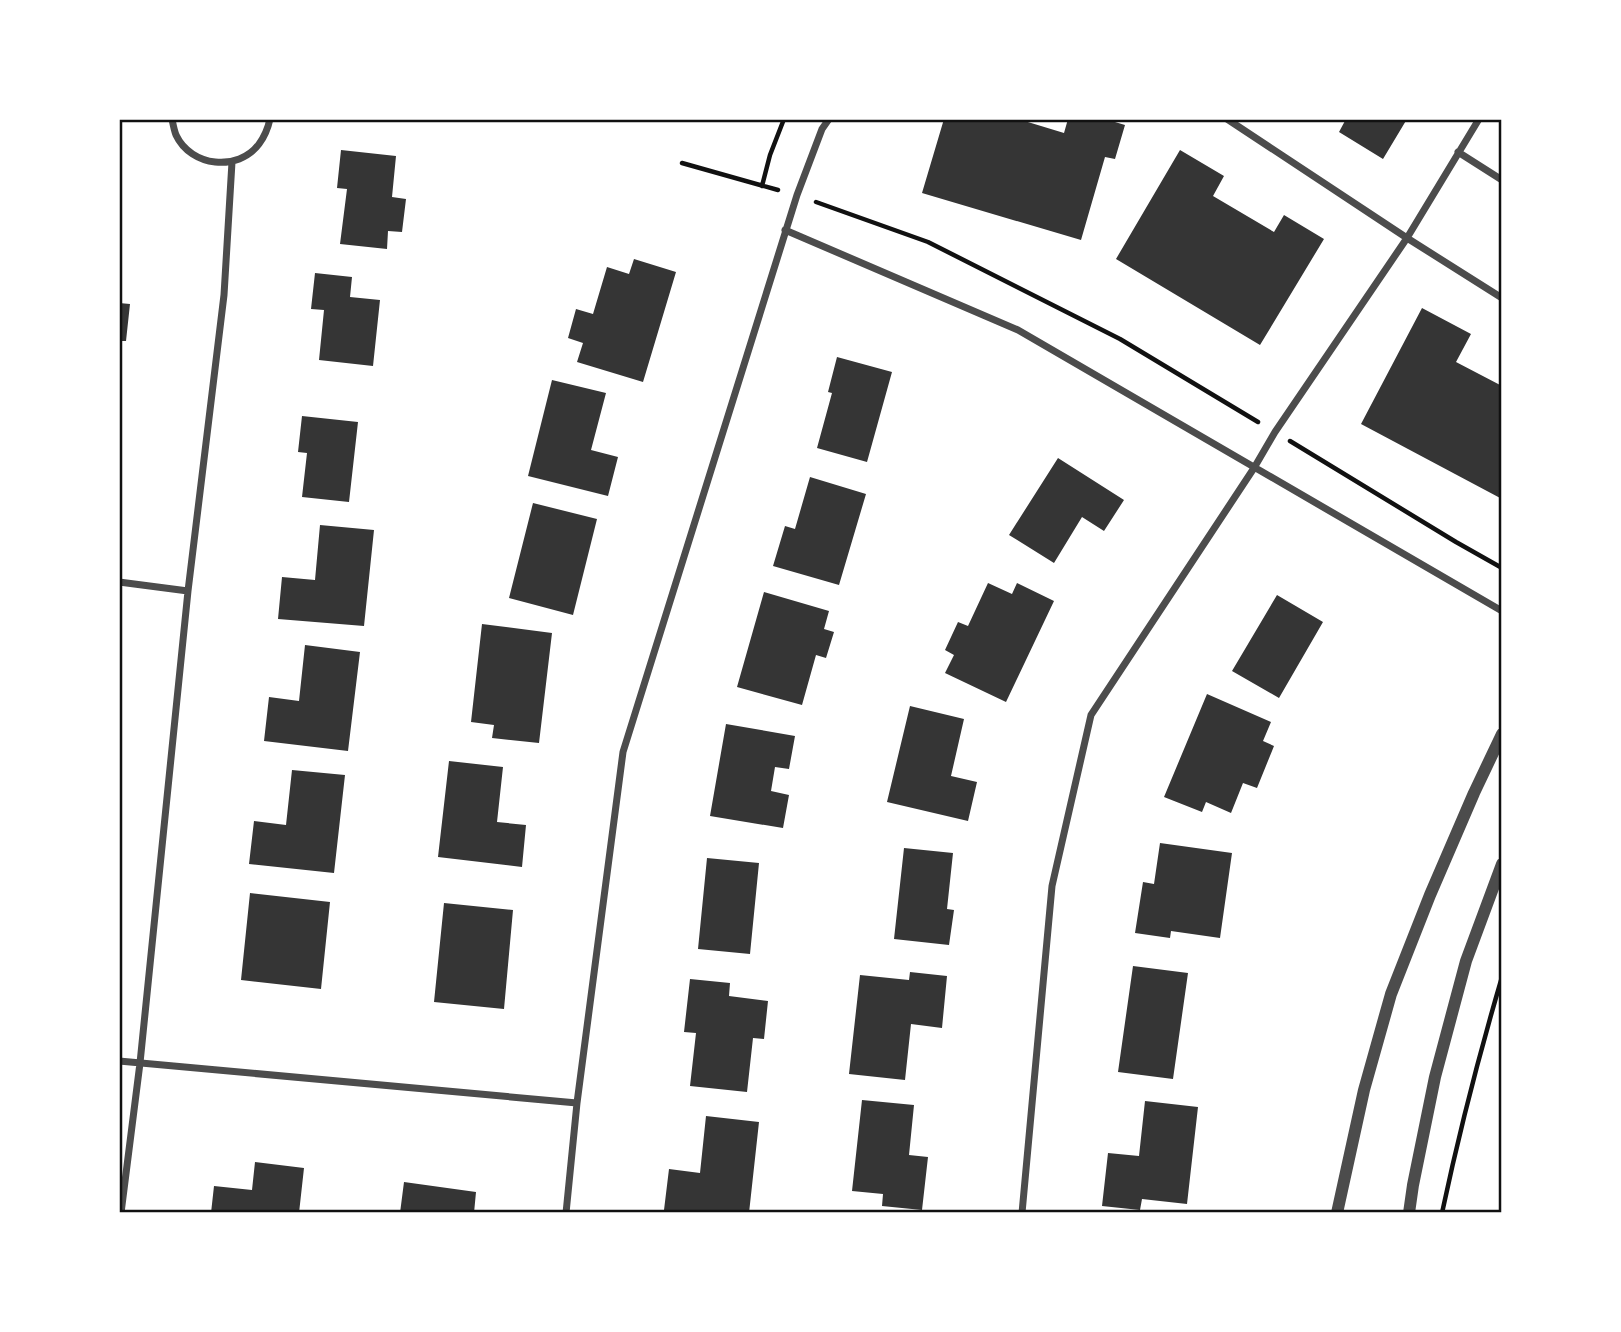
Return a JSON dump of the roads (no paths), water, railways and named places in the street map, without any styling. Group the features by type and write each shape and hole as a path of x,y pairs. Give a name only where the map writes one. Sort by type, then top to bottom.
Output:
{"street":[{"path":"172,119 176,135 185,148 200,158 215,163 232,162 247,156 267,133 270,119"},
{"path":"566,1213 577,1102 623,752 785,230 822,129 829,119"},
{"path":"1227,119 1502,298"},
{"path":"1022,1213 1052,886 1091,715 1275,432 1407,238 1479,119"},
{"path":"1458,152 1502,180"},
{"path":"121,1213 140,1063 188,591 223,295 232,162"},
{"path":"785,230 1018,330 1502,611"},
{"path":"119,582 188,591"},
{"path":"1337,1213 1364,1090 1391,994 1435,883 1502,734"},
{"path":"1409,1213 1435,1077 1463,974 1502,864"},
{"path":"119,1061 577,1102"}]}
